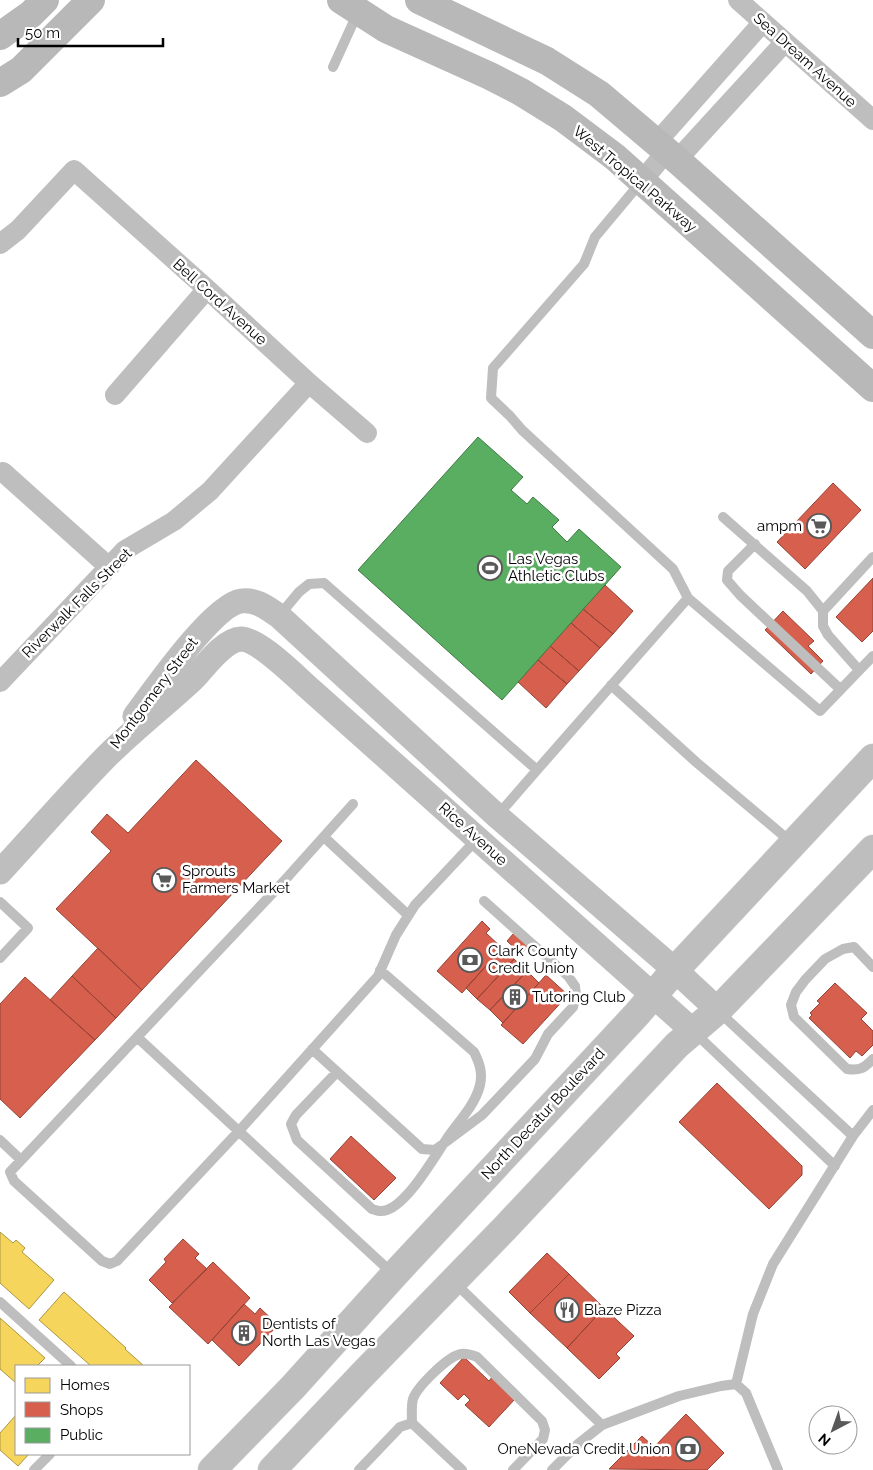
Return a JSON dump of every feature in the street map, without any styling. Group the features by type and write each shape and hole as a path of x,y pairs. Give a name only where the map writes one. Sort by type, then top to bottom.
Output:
{"main road":[{"path":"0,36 32,14 45,0"},
{"path":"0,72 19,55 70,0"},
{"path":"0,83 21,70 91,0"},
{"path":"419,0 547,61 599,94 873,335"},
{"name":"West Tropical Parkway","path":"350,6 386,29 490,76 521,92 563,118 642,181 873,388"},
{"name":"North Decatur Boulevard","path":"212,1470 293,1386 637,1014 675,970 873,758"},
{"path":"272,1470 677,1045 718,1010 873,849"}],"street":[{"name":"Sea Dream Avenue","path":"738,0 873,120"},
{"path":"642,181 666,152 720,71 763,22"},
{"path":"666,152 741,90 785,42"},
{"path":"720,71 741,90"},
{"name":"Bell Cord Avenue","path":"0,244 18,230 74,170 309,383 367,433"},
{"path":"115,395 207,289"},
{"name":"Riverwalk Falls Street","path":"0,682 125,550 174,521 210,491 309,383"},
{"path":"3,472 109,567"},
{"name":"Montgomery Street","path":"106,757 182,653 229,606 239,602 253,602 279,616"},
{"path":"279,616 276,622 277,628 316,674 366,739"},
{"name":"Rice Avenue","path":"279,616 497,816 675,970 718,1010"},
{"name":"Montgomery Street","path":"0,872 106,757 194,678 229,643 241,639 250,641"},
{"name":"Rice Avenue","path":"250,641 267,651 693,1031"},
{"path":"477,838 497,816"}],"lane":[{"path":"332,67 350,6"},
{"path":"642,181 595,237 584,264 493,368 491,398 522,430 673,569 688,598 820,711 873,656"},
{"path":"723,517 807,591 823,611 823,626 828,635 859,670"},
{"path":"754,544 728,571 727,580 740,595 840,689"},
{"path":"823,611 873,557"},
{"path":"279,616 299,592 309,584 324,583 537,770"},
{"path":"497,816 688,598"},
{"path":"611,685 696,762 794,844"},
{"path":"353,804 10,1172 14,1181 102,1261 110,1264 117,1261 239,1131 378,976 396,935 415,905 477,838"},
{"path":"324,837 408,915"},
{"path":"0,902 28,928 0,958"},
{"path":"312,1049 422,1149 435,1150 482,1115 535,1059 548,1034 573,1006 576,995 574,986 568,976 484,902"},
{"path":"873,967 854,948 843,949 824,960 805,980 796,992 792,1005 794,1017 847,1069 856,1070 864,1068 873,1059"},
{"path":"337,1072 296,1115 291,1124 294,1133 298,1140 372,1209 379,1212 388,1210 398,1203 425,1174 446,1140 472,1104 480,1085 481,1072 474,1052 380,970"},
{"path":"718,1010 853,1136"},
{"path":"693,1031 835,1166"},
{"path":"137,1037 394,1275"},
{"path":"736,1384 753,1314 773,1264 853,1136 873,1110"},
{"path":"0,1140 21,1160"},
{"path":"453,1281 602,1425"},
{"path":"0,1302 70,1365"},
{"path":"462,1470 412,1423 413,1400 418,1391 441,1367 460,1354 469,1354 477,1357 544,1425 543,1439 513,1470"},
{"path":"552,1470 578,1444 602,1425 679,1396 736,1384"},
{"path":"736,1384 746,1394 778,1470"},
{"path":"359,1470 400,1427 412,1423"},
{"path":"34,1470 49,1455"}],"building: Homes":[{"path":"0,1232 13,1243 16,1240 25,1248 22,1252 54,1280 29,1309 0,1283"},
{"path":"64,1292 143,1365 90,1365 39,1320"},
{"path":"0,1318 45,1358 38,1365 15,1365 15,1382 0,1369"},
{"path":"15,1416 15,1455 28,1455 18,1466 0,1450 0,1433"}],"building: Shops":[{"name":"ampm","path":"833,483 861,510 805,569 777,542"},
{"path":"873,578 873,631 862,642 836,617"},
{"path":"605,585 633,611 613,634 583,609"},
{"path":"583,609 613,634 600,648 571,623"},
{"path":"783,611 814,641 808,646 823,661 811,674 765,630"},
{"path":"571,623 600,648 579,671 550,646"},
{"path":"550,646 579,671 567,684 538,660"},
{"path":"538,660 567,684 546,708 518,682"},
{"name":"Sprouts Farmers Market","path":"196,760 282,841 142,990 56,909 111,851 91,832 107,814 128,833"},
{"name":"Clark County Credit Union","path":"482,921 490,929 486,933 502,948 462,993 437,971"},
{"path":"514,933 529,945 521,954 507,941"},
{"path":"98,948 142,990 116,1018 72,976"},
{"path":"502,948 514,959 477,999 466,988"},
{"path":"514,959 527,971 490,1010 477,999"},
{"name":"Tutoring Club","path":"527,971 539,983 503,1023 490,1010"},
{"path":"546,975 568,995 523,1044 501,1025"},
{"path":"72,976 116,1018 95,1040 50,1000"},
{"path":"25,977 95,1040 20,1118 0,1099 0,1004"},
{"path":"835,983 867,1013 861,1019 873,1031 873,1045 862,1056 856,1051 850,1058 809,1018 812,1015 810,1013 820,1003 817,1001"},
{"path":"717,1083 802,1166 802,1175 769,1209 679,1122"},
{"path":"351,1136 396,1178 374,1200 330,1159"},
{"path":"183,1239 199,1254 195,1258 207,1269 172,1303 149,1280 166,1262 164,1259"},
{"path":"547,1253 569,1274 530,1313 509,1292"},
{"path":"213,1262 250,1298 208,1344 169,1307"},
{"name":"Blaze Pizza","path":"569,1274 604,1308 567,1348 530,1313"},
{"name":"Dentists of North Las Vegas","path":"244,1304 255,1314 260,1308 278,1325 239,1366 212,1340"},
{"path":"604,1308 634,1336 616,1354 620,1358 599,1379 567,1348"},
{"path":"464,1357 489,1381 492,1377 515,1399 489,1427 465,1405 470,1400 464,1394 458,1400 440,1383"},
{"path":"686,1414 724,1453 707,1470 609,1469 642,1436 654,1447"}],"building: Public":[{"name":"Las Vegas Athletic Clubs","path":"478,437 523,477 511,490 527,504 533,497 559,520 552,527 567,542 579,529 621,567 502,700 358,570"}],"place":[{"name":"ampm","path":"819,526"},
{"name":"Las Vegas Athletic Clubs","path":"490,568"},
{"name":"Sprouts Farmers Market","path":"164,880"},
{"name":"Clark County Credit Union","path":"470,960"},
{"name":"Tutoring Club","path":"515,997"},
{"name":"Blaze Pizza","path":"567,1310"},
{"name":"Dentists of North Las Vegas","path":"244,1333"},
{"name":"OneNevada Credit Union","path":"688,1449"}]}
